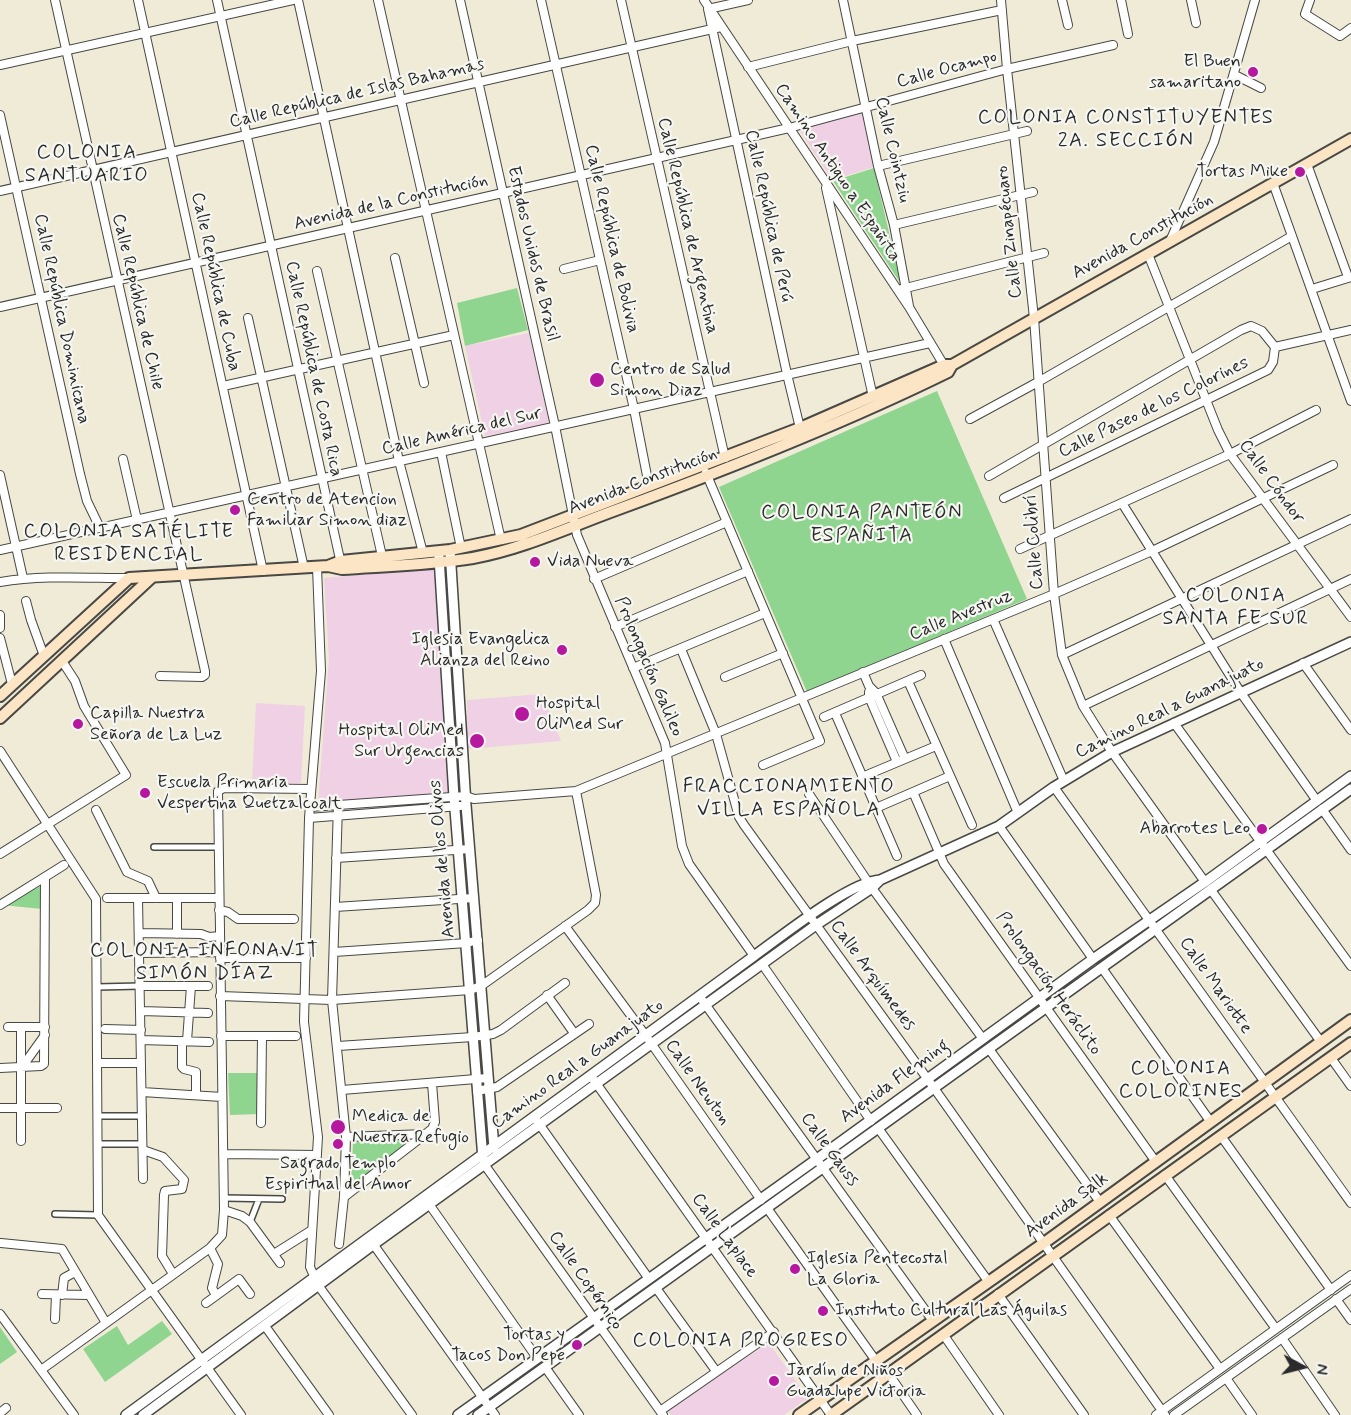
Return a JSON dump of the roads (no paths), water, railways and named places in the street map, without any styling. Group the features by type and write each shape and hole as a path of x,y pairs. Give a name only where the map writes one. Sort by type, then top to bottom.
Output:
{"main road":[{"name":"Avenida Constitución","path":"129,578 263,571 445,556 461,548 501,540 574,520 708,477 877,406 1351,140"},
{"name":"Avenida Constitución","path":"341,565 382,556 423,553 473,558 522,546 649,486 725,458 948,367"},
{"path":"0,718 152,577"},
{"path":"0,696 129,578"},
{"name":"Avenida Salk","path":"799,1415 1044,1243 1351,1020"},
{"name":"Avenida Salk","path":"831,1415 1351,1043"}],"street":[{"name":"Calle República de Chile","path":"55,0 205,675 159,676"},
{"name":"Calle República de Cuba","path":"138,0 263,571"},
{"name":"Calle República de Costa Rica","path":"217,0 341,565"},
{"path":"0,65 293,0"},
{"path":"298,0 399,461 423,553"},
{"path":"378,0 501,540"},
{"name":"Estados Unidos de Brasil","path":"460,0 574,520"},
{"name":"Calle República de Bolivia","path":"541,0 634,409 649,486"},
{"name":"Calle República de Argentina","path":"621,0 725,458"},
{"name":"Camino Antiguo a Españita","path":"704,0 717,28 748,67 948,367"},
{"path":"708,9 748,0"},
{"name":"Calle Cointziu","path":"843,0 878,166 894,225 909,307"},
{"name":"Calle Zinapécuaro","path":"1001,0 1034,318"},
{"path":"1062,0 1068,25"},
{"path":"1121,0 1128,34"},
{"path":"1191,0 1196,23"},
{"path":"1248,0 1251,14"},
{"path":"1170,241 1214,142 1255,0"},
{"path":"1310,0 1305,14 1340,36 1351,28"},
{"path":"748,67 852,41 1002,10"},
{"name":"Calle República de Islas Bahamas","path":"0,191 717,28"},
{"name":"Calle República de Perú","path":"717,28 736,140 800,428"},
{"name":"Calle Ocampo","path":"789,128 1007,69 1113,45"},
{"path":"1234,75 1261,88"},
{"name":"Calle República Dominicana","path":"0,115 87,501 100,528"},
{"name":"Avenida de la Constitución","path":"0,307 789,128"},
{"path":"878,166 1028,131"},
{"path":"1307,164 1350,277 1312,289"},
{"path":"825,182 873,397"},
{"path":"1273,183 1351,401"},
{"path":"894,225 1033,192"},
{"path":"970,419 1292,236"},
{"path":"898,290 1044,253"},
{"name":"Calle Cóndor","path":"1148,254 1230,454 1351,617"},
{"path":"396,258 424,383"},
{"path":"564,269 600,260"},
{"path":"317,271 382,556"},
{"path":"248,318 304,568"},
{"name":"Calle Colibrí","path":"1034,318 1054,594 1062,655 1083,706 1112,752 1321,1042"},
{"name":"Calle Paseo de los Colorines","path":"989,476 1241,330 1251,326 1262,331 1275,347 1273,362 1268,370 1004,498"},
{"path":"1275,347 1351,330"},
{"path":"223,386 454,335"},
{"name":"Calle América del Sur","path":"0,550 930,343"},
{"path":"1020,549 1230,454 1316,410"},
{"path":"441,452 461,548"},
{"path":"123,459 137,519"},
{"name":"Calle Avestruz","path":"455,802 576,791 1054,594 1152,551 1333,465"},
{"path":"704,466 820,741 763,765"},
{"path":"0,475 23,578"},
{"path":"1122,503 1241,693 1351,850"},
{"path":"1062,655 1181,597 1351,519"},
{"name":"Prolongación Galileo","path":"574,520 594,579 665,743 682,846 689,864 754,956"},
{"path":"594,579 727,522"},
{"name":"Avenida de los Olivos","path":"445,556 469,800 470,849 495,1157"},
{"name":"Avenida de los Olivos","path":"445,556 450,731 483,1159"},
{"path":"322,566 321,671 309,818 304,1022 318,1137 310,1267 315,1281 412,1415"},
{"path":"615,627 748,571"},
{"name":"Avenida Constitución","path":"0,582 23,578 83,576 129,578"},
{"path":"1083,706 1351,579"},
{"path":"26,602 44,656"},
{"path":"633,668 765,613"},
{"path":"0,615 0,628"},
{"path":"993,619 1064,781"},
{"path":"0,638 12,684"},
{"path":"944,639 1018,813"},
{"name":"Camino Real a Guanajuato","path":"703,1001 754,956 810,916 870,884 999,826 1054,787 1112,752 1351,642"},
{"name":"Calle Arquímedes","path":"681,649 716,734 739,817 1053,1255 1161,1414"},
{"path":"725,677 783,653"},
{"path":"0,854 126,775 84,706 75,681 62,661"},
{"path":"1303,663 1351,730"},
{"path":"863,672 901,761"},
{"path":"824,717 921,675"},
{"path":"908,681 972,825"},
{"path":"834,713 897,856"},
{"path":"1174,723 1351,966"},
{"path":"450,731 462,731"},
{"path":"862,777 936,746"},
{"path":"0,751 96,899 97,987 101,1029 97,1063 98,1215 241,1415"},
{"path":"876,808 950,776"},
{"name":"Avenida Fleming","path":"478,1415 492,1411 545,1367 713,1247 764,1204 820,1164 878,1128 1156,929 1208,886 1320,805 1351,776"},
{"name":"Calle Mariotte","path":"1054,787 1351,1203"},
{"path":"40,1370 210,1248 218,1242 222,1235 224,1198 218,791 224,788 311,789"},
{"name":"Avenida Fleming","path":"1320,805 1351,789"},
{"path":"220,996 332,1000 470,990 481,986 595,903 596,895 576,791"},
{"name":"Prolongación Heráclito","path":"914,792 944,864 1156,1162"},
{"path":"809,794 870,884 983,1039"},
{"path":"310,807 455,802"},
{"path":"309,818 455,802"},
{"path":"338,805 332,1000 346,1137 344,1197 339,1244"},
{"path":"96,810 127,872 148,881 156,898"},
{"path":"999,826 1093,959"},
{"path":"154,847 218,848"},
{"path":"336,858 470,849"},
{"path":"0,905 64,865"},
{"path":"0,1068 45,1064 45,877"},
{"name":"Camino Real a Guanajuato","path":"143,1415 155,1412 204,1365 315,1281 483,1159 495,1157 537,1121 593,1080 703,1001 762,964 870,884"},
{"name":"Avenida Fleming","path":"820,1164 871,1120 1093,959 1149,919 1208,886"},
{"path":"107,898 219,898"},
{"path":"138,898 143,1179"},
{"path":"177,898 177,934"},
{"path":"335,908 474,898"},
{"path":"219,910 228,912 238,919 307,919"},
{"name":"Calle Newton","path":"565,926 876,1360"},
{"path":"140,933 220,936"},
{"path":"209,937 209,952"},
{"path":"334,952 467,943 478,940"},
{"path":"140,953 209,952 220,955 306,958"},
{"path":"762,964 871,1120"},
{"path":"1102,968 1209,1121"},
{"path":"338,1046 485,1036 501,1030 565,983"},
{"path":"191,986 182,1067 196,1072 196,1095"},
{"path":"97,987 220,986"},
{"path":"547,995 574,1034"},
{"name":"Calle Gauss","path":"703,1001 933,1321"},
{"path":"141,1011 220,1013"},
{"path":"477,1091 497,1087 589,1024"},
{"path":"8,1027 45,1031"},
{"path":"21,1027 21,1141"},
{"path":"101,1029 141,1030"},
{"path":"21,1067 45,1031"},
{"path":"141,1040 208,1042 262,1036 296,1036"},
{"path":"261,1123 262,1036"},
{"path":"989,1049 1100,1202"},
{"path":"1331,1058 1351,1086"},
{"path":"97,1063 141,1063"},
{"path":"342,1090 488,1078"},
{"name":"Calle Laplace","path":"593,1080 831,1415"},
{"path":"344,1197 432,1130 435,1122 432,1083"},
{"path":"142,1092 222,1096"},
{"path":"0,1108 57,1108"},
{"path":"98,1116 143,1116"},
{"path":"537,1121 650,1279"},
{"name":"Camino Real a Guanajuato","path":"371,1241 429,1204 483,1159 494,1146 537,1121"},
{"path":"878,1128 988,1281"},
{"path":"346,1137 427,1134"},
{"path":"1221,1136 1331,1290"},
{"path":"98,1144 143,1147 163,1157 184,1180 180,1190 165,1191 164,1195 162,1256 173,1274"},
{"path":"223,1154 317,1155"},
{"name":"Calle Copérnico","path":"483,1159 593,1319 662,1413"},
{"path":"1165,1175 1276,1329"},
{"path":"224,1198 282,1199"},
{"path":"250,1222 259,1199"},
{"path":"429,1204 537,1358"},
{"name":"Avenida Fleming","path":"458,1415 707,1238 764,1204"},
{"path":"224,1210 242,1216 250,1222 280,1263"},
{"path":"56,1214 98,1215"},
{"path":"1109,1215 1220,1370"},
{"path":"274,1254 312,1230"},
{"path":"371,1241 492,1411"},
{"path":"1,1243 62,1249 106,1323"},
{"path":"210,1248 218,1264 212,1287 216,1295"},
{"path":"55,1319 64,1278 75,1272"},
{"path":"1161,1414 1351,1275"},
{"path":"206,1303 239,1278 250,1294"},
{"name":"Camino Real a Guanajuato","path":"126,1415 265,1326 315,1281"},
{"path":"656,1288 716,1371"},
{"path":"1174,1415 1351,1289"},
{"path":"42,1294 88,1295"},
{"path":"998,1294 1084,1415"},
{"path":"1336,1299 1351,1320"},
{"path":"0,1314 74,1415"},
{"path":"265,1326 329,1415"},
{"path":"662,1413 716,1371 774,1332"},
{"path":"943,1334 999,1415"},
{"path":"1282,1338 1335,1415"},
{"path":"545,1367 579,1415"},
{"path":"888,1373 917,1415"},
{"path":"1226,1378 1252,1415"}],"place":[{"name":"El Buen samaritano","path":"1253,72"},
{"name":"Tortas Mike","path":"1300,172"},
{"name":"Centro de Salud Simon Diaz","path":"597,380"},
{"name":"Centro de Atencion Familiar Simon diaz","path":"235,510"},
{"name":"Vida Nueva","path":"535,562"},
{"name":"Iglesia Evangelica Alianza del Reino","path":"562,650"},
{"name":"Hospital OliMed Sur","path":"522,714"},
{"name":"Capilla Nuestra Señora de La Luz","path":"78,724"},
{"name":"Hospital OliMed Sur Urgencias","path":"477,741"},
{"name":"Escuela Primaria Vespertina Quetzalcoalt","path":"145,793"},
{"name":"Abarrotes Leo","path":"1262,829"},
{"name":"Medica de Nuestra Refugio","path":"338,1127"},
{"name":"Sagrado Templo Espiritual del Amor","path":"338,1144"},
{"name":"Iglesia Pentecostal La Gloria","path":"795,1269"},
{"name":"Instituto Cultural Las Águilas","path":"823,1311"},
{"name":"Tortas y Tacos Don Pepe","path":"577,1345"},
{"name":"Jardín de Niños Guadalupe Victoria","path":"774,1381"}],"district":[{"name":"COLONIA CONSTITUYENTES 2A. SECCIÓN","path":"1126,130"},
{"name":"COLONIA SANTUARIO","path":"87,166"},
{"name":"COLONIA PANTEÓN ESPAÑITA","path":"862,526"},
{"name":"COLONIA SATÉLITE RESIDENCIAL","path":"129,544"},
{"name":"COLONIA SANTA FE SUR","path":"1236,608"},
{"name":"FRACCIONAMIENTO VILLA ESPAÑOLA","path":"789,800"},
{"name":"COLONIA INFONAVIT SIMÓN DÍAZ","path":"205,964"},
{"name":"COLONIA COLORINES","path":"1181,1082"},
{"name":"COLONIA PROGRESO","path":"741,1342"}]}
